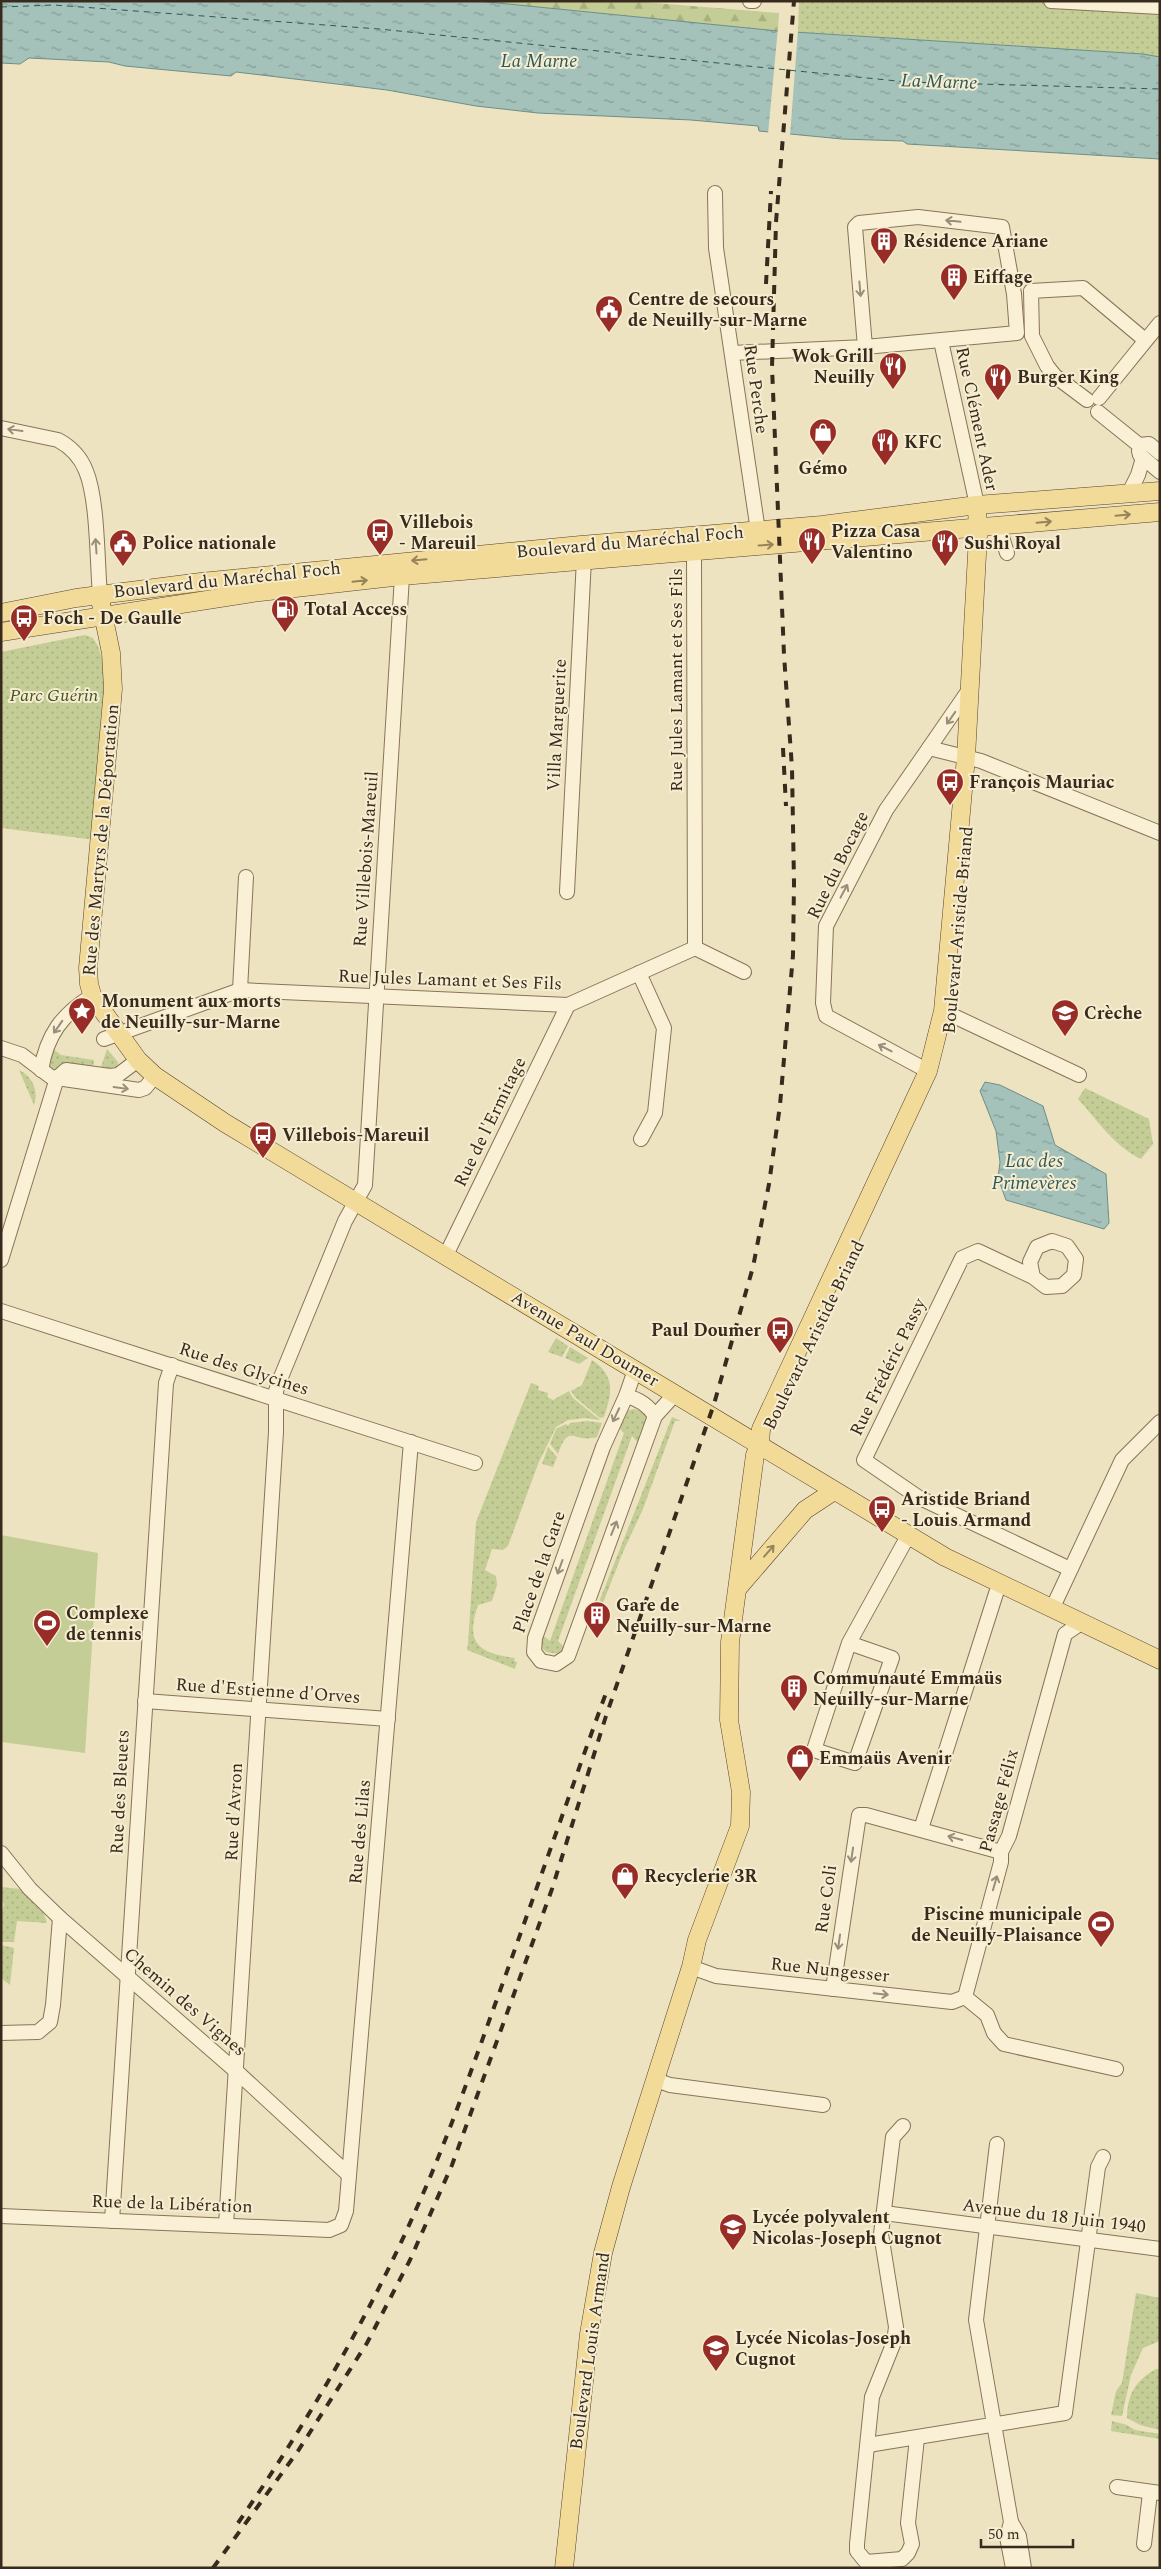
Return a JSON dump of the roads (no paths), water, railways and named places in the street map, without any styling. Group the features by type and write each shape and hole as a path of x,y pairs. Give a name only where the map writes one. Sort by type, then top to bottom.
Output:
{"main road":[{"name":"Boulevard du Maréchal Foch","path":"102,609 201,582 581,544 758,531 977,505 1160,491"},
{"path":"978,529 997,515 1023,512 1046,501"},
{"name":"Boulevard Aristide Briand","path":"760,1444 778,1416 934,1078 948,1041 948,1012 971,786 966,757 978,529 977,505"},
{"path":"860,538 899,525 963,518 977,505"},
{"name":"Boulevard du Maréchal Foch","path":"102,609 402,576 584,559 978,529 1160,512"},
{"path":"3,612 102,609"},
{"path":"1,632 102,609"},
{"name":"Rue des Martyrs de la Déportation","path":"102,609 113,667 114,689 88,968 92,996 110,1037"},
{"name":"Boulevard Aristide Briand","path":"760,1444 761,1430 767,1413 928,1071 948,1012"},
{"name":"Avenue Paul Doumer","path":"110,1037 118,1054 194,1109 225,1123 356,1201 760,1444 806,1475 908,1536 999,1584 1160,1660"},
{"name":"Boulevard Louis Armand","path":"564,2568 589,2334 603,2254 621,2187 691,1967 707,1945 744,1852 751,1823 752,1790 739,1718 731,1696 730,1642 755,1455 760,1444"},
{"path":"806,1475 806,1510"},
{"path":"738,1588 806,1510 834,1492"}],"street":[{"path":"1051,1 1160,7"},
{"name":"Rue Perche","path":"714,193 716,248 758,531"},
{"path":"732,353 865,347 1017,333 1014,294 1002,227 918,218 860,223 855,227 865,347"},
{"path":"1145,340 1083,288 1031,291 1032,336 1047,366 1055,376 1102,405 1098,412 1160,472"},
{"path":"1093,399 1160,323"},
{"name":"Rue Clément Ader","path":"941,341 977,505"},
{"path":"1,428 58,440 66,444 81,461 87,472 93,505 102,609"},
{"path":"1128,493 1138,475 1141,452 1149,444 1160,453"},
{"path":"999,527 1006,553"},
{"name":"Rue Jules Lamant et Ses Fils","path":"110,1037 240,990 568,1005 695,948 694,551"},
{"name":"Villa Marguerite","path":"567,892 584,559"},
{"name":"Rue Villebois-Mareuil","path":"276,1400 279,1382 345,1221 365,1185 402,576"},
{"name":"Rue du Bocage","path":"928,1071 826,1016 822,1003 826,926 886,810 971,687"},
{"path":"929,748 966,757 1036,782 1160,833"},
{"path":"240,990 246,877"},
{"path":"695,948 744,972"},
{"path":"640,973 664,1028 655,1113 641,1138"},
{"path":"42,1070 49,1041 72,1008 92,996"},
{"name":"Rue de l'Ermitage","path":"446,1255 568,1005"},
{"path":"948,1012 1078,1075"},
{"path":"1,1048 22,1055 51,1077 138,1090 152,1080"},
{"path":"1,1260 57,1078 66,1070 110,1076 118,1075 134,1064"},
{"name":"Rue Frédéric Passy","path":"1034,1277 978,1251 962,1258 864,1460 918,1497 1070,1569"},
{"name":"Rue des Glycines","path":"1,1311 475,1463"},
{"name":"Rue des Bleuets","path":"112,2221 166,1383 172,1365"},
{"name":"Place de la Gare","path":"635,1370 626,1396 606,1439 535,1638 534,1652 541,1661 556,1664 568,1656 656,1416 675,1394"},
{"path":"626,1396 646,1405 656,1416"},
{"name":"Rue d'Avron","path":"226,2225 237,2072 276,1400"},
{"path":"1052,1609 1122,1460 1160,1422"},
{"name":"Rue des Lilas","path":"341,2225 346,2211 411,1442"},
{"path":"849,1643 892,1658 855,1763 814,1750 849,1643 908,1536"},
{"path":"999,1584 921,1829 1001,1852"},
{"name":"Passage Félix","path":"965,1997 1001,1862 1001,1852 1009,1836 1065,1634 1080,1623"},
{"name":"Rue d'Estienne d'Orves","path":"145,1701 388,1718"},
{"name":"Rue Coli","path":"833,1989 856,1820 859,1816 866,1815 921,1829"},
{"name":"Chemin des Vignes","path":"1,1853 30,1889 60,1918 237,2072 349,2175"},
{"path":"1,2033 38,2032 50,2022 60,1918"},
{"name":"Rue Nungesser","path":"691,1967 716,1976 833,1989 952,2002 965,1997"},
{"path":"965,1997 987,2015 994,2033 1004,2044 1116,2070"},
{"path":"656,2080 670,2085 823,2105"},
{"path":"903,2126 893,2137 884,2213 882,2245 896,2327 894,2342 872,2397 857,2544 860,2557 866,2562 874,2563 902,2559 908,2553 912,2544 908,2523 917,2438"},
{"path":"997,2144 976,2320 1011,2522 1019,2536 1024,2568"},
{"path":"868,2445 1065,2413 1098,2167 1102,2157"},
{"name":"Avenue du 18 Juin 1940","path":"884,2213 1160,2249"},
{"name":"Rue de la Libération","path":"1,2216 329,2230 341,2225"},
{"path":"1117,2487 1155,2493 1144,2544"},
{"path":"1011,2522 1007,2537 1012,2568"}],"water":[{"name":"La Marne","path":"1,1 478,1 778,31 1143,54 1160,57 1160,159 907,144 903,141 842,139 759,131 758,126 691,120 538,113 476,106 387,90 236,72 231,76 125,66 109,62 29,58 20,64 1,63"},
{"name":"Lac des Primevères","path":"985,1082 1000,1085 1043,1106 1055,1145 1106,1174 1109,1223 1104,1229 1006,1200 998,1178 1000,1162 996,1131 980,1091"}],"railway":[{"path":"213,2568 298,2451 367,2343 410,2260 452,2165 552,1889 606,1716 714,1404 753,1267 769,1184 780,1105 793,955 792,768 784,655 772,367 776,222 794,1"},
{"path":"766,284 771,191"},
{"path":"783,748 786,806"},
{"path":"238,2523 264,2485 336,2368 379,2288 418,2205 469,2077 606,1693"}],"place":[{"name":"Résidence Ariane","path":"884,265"},
{"name":"Eiffage","path":"954,301"},
{"name":"Centre de secours de Neuilly-sur-Marne","path":"609,333"},
{"name":"Wok Grill Neuilly","path":"893,390"},
{"name":"Burger King","path":"998,401"},
{"name":"Gémo","path":"823,456"},
{"name":"KFC","path":"885,466"},
{"name":"Villebois - Mareuil","path":"380,556"},
{"name":"Pizza Casa Valentino","path":"812,565"},
{"name":"Police nationale","path":"123,567"},
{"name":"Sushi Royal","path":"945,567"},
{"name":"Total Access","path":"285,633"},
{"name":"Foch - De Gaulle","path":"24,642"},
{"name":"François Mauriac","path":"950,806"},
{"name":"Monument aux morts de Neuilly-sur-Marne","path":"82,1035"},
{"name":"Crèche","path":"1065,1037"},
{"name":"Villebois-Mareuil","path":"263,1159"},
{"name":"Paul Doumer","path":"780,1354"},
{"name":"Aristide Briand - Louis Armand","path":"882,1533"},
{"name":"Gare de Neuilly-sur-Marne","path":"597,1639"},
{"name":"Complexe de tennis","path":"47,1647"},
{"name":"Communauté Emmaüs Neuilly-sur-Marne","path":"794,1712"},
{"name":"Emmaüs Avenir","path":"800,1782"},
{"name":"Recyclerie 3R","path":"625,1900"},
{"name":"Piscine municipale de Neuilly-Plaisance","path":"1101,1948"},
{"name":"Lycée polyvalent Nicolas-Joseph Cugnot","path":"733,2251"},
{"name":"Lycée Nicolas-Joseph Cugnot","path":"716,2372"}],"park label":[{"name":"Parc Guérin","path":"54,695"}]}
